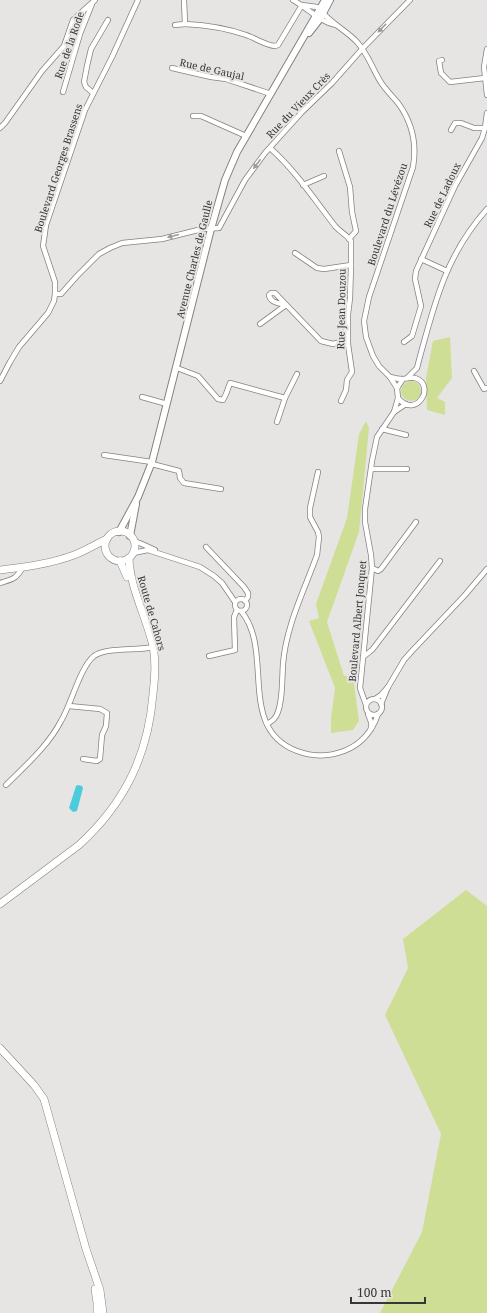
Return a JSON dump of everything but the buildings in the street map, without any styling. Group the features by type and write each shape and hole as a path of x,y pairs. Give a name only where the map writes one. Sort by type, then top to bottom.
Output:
{"main road":[{"name":"Avenue Charles de Gaulle","path":"138,497 152,463 224,180 246,136 319,14 330,0"},
{"name":"Avenue Charles de Gaulle","path":"303,40 316,25 324,1"},
{"path":"119,532 138,497"},
{"path":"107,539 106,550 111,558 120,561 131,555 135,547 132,538 138,497"},
{"path":"0,570 23,567 64,558 107,539 113,533 125,533 132,538"},
{"path":"85,550 96,548 106,550"},
{"name":"Route de Cahors","path":"0,904 79,846 109,814 127,786 139,762 153,703 154,675 151,664 151,648 148,628 131,579 131,555"},
{"name":"Route de Cahors","path":"120,561 125,571 151,648"},
{"path":"0,1048 34,1085 44,1099 86,1249 98,1303 98,1313"},
{"path":"86,1249 100,1290 103,1313"}],"street":[{"name":"Boulevard Georges Brassens","path":"0,381 19,347 48,313 54,301 54,278 44,246 46,225 82,116 112,57 138,0"},
{"path":"184,0 185,24"},
{"path":"294,0 302,5 317,7 319,14"},
{"name":"Rue du Vieux Crès","path":"211,229 219,228 245,180 270,148 302,112 332,83 362,48 410,0"},
{"path":"0,128 6,123 42,71 64,46 73,20 93,2"},
{"name":"Rue de la Rode","path":"63,92 80,34 93,2"},
{"path":"175,25 208,25 231,30 271,46 275,46 278,44 302,5"},
{"name":"Boulevard du Lévézou","path":"302,5 345,31 362,48 383,86 404,113 409,122 414,141 415,152 413,167 365,312 365,329 368,344 373,356 397,388"},
{"path":"93,93 86,87 84,82 87,66 91,49 108,20"},
{"path":"487,49 484,67 487,95"},
{"path":"442,60 439,61 441,72 450,82 485,78"},
{"name":"Rue de Gaujal","path":"172,68 226,79 271,94"},
{"name":"Rue de Ladoux","path":"404,342 412,336 420,312 420,297 415,279 416,271 455,186 482,138 487,112"},
{"path":"193,116 200,116 246,136"},
{"path":"451,130 455,123 460,123 474,128 485,128"},
{"path":"270,148 278,155 340,231 349,239"},
{"name":"Rue Jean Douzou","path":"339,151 350,187 352,212 356,231 349,239 351,245 351,265 348,344 352,372 347,380 346,390 341,402"},
{"path":"303,185 324,176"},
{"path":"417,368 397,388 398,398 410,405 418,403 423,398 424,390 419,380 417,368 435,302 447,271 465,237 487,209"},
{"path":"55,294 61,294 65,291 77,276 100,254 122,243 162,239 202,229 211,229"},
{"path":"295,253 317,268 324,269 351,265"},
{"path":"421,259 447,271"},
{"path":"260,324 286,305 317,338 321,341 333,344 342,342 344,338 348,314"},
{"path":"177,368 198,376 218,399 223,400 230,383 285,398"},
{"path":"474,372 484,389 487,388"},
{"path":"277,422 285,398 297,374"},
{"path":"390,377 405,379 413,378 419,380"},
{"path":"142,397 167,404"},
{"name":"Boulevard Albert Jonquet","path":"366,705 360,688 372,568 365,522 365,509 370,469 377,437 394,412 398,398"},
{"name":"Boulevard Albert Jonquet","path":"394,412 406,404"},
{"path":"382,429 406,435"},
{"path":"104,455 152,463 179,471 180,478 184,483 221,489"},
{"path":"370,469 407,469"},
{"path":"267,724 276,717 278,712 281,699 283,664 287,639 318,550 318,532 310,517 310,508 318,472"},
{"path":"372,568 378,571 381,569 416,522"},
{"path":"132,538 167,556"},
{"path":"206,547 248,593 248,597 245,601 247,604 234,617 235,650 209,656"},
{"path":"131,555 148,550 206,571 218,579 237,600 242,599 245,601"},
{"path":"363,657 372,650 440,561"},
{"path":"0,583 14,579 18,576 23,567"},
{"path":"237,600 235,607 241,610 247,620 256,648 260,701 262,714 267,724 274,735 283,743 294,750 316,756 337,753 350,748 365,738 370,732 382,708 381,704 388,687 404,660 487,569"},
{"path":"6,785 50,740 69,706 86,664 94,656 108,651 151,648"},
{"path":"370,732 371,722 366,710 366,705 381,695 388,687"},
{"name":"Boulevard Albert Jonquet","path":"362,694 373,699"},
{"path":"373,699 381,704"},
{"path":"69,706 100,709 108,713 106,726 102,735 100,759 97,761 83,759"},
{"path":"368,714 378,714"}],"green space":[{"path":"450,337 452,378 437,398 445,402 445,415 427,410 426,378 433,341"},
{"path":"411,381 418,384 421,391 418,398 411,401 404,398 401,391 404,384"},
{"path":"366,421 369,428 359,532 327,622 344,676 353,676 359,721 353,730 331,733 331,718 335,688 309,621 319,618 316,604 347,518 359,434"},
{"path":"466,890 487,906 487,1313 380,1313 422,1232 441,1134 385,1015 408,968 403,939"}],"water":[{"path":"76,786 82,786 83,788 77,811 73,812 69,808"}]}
